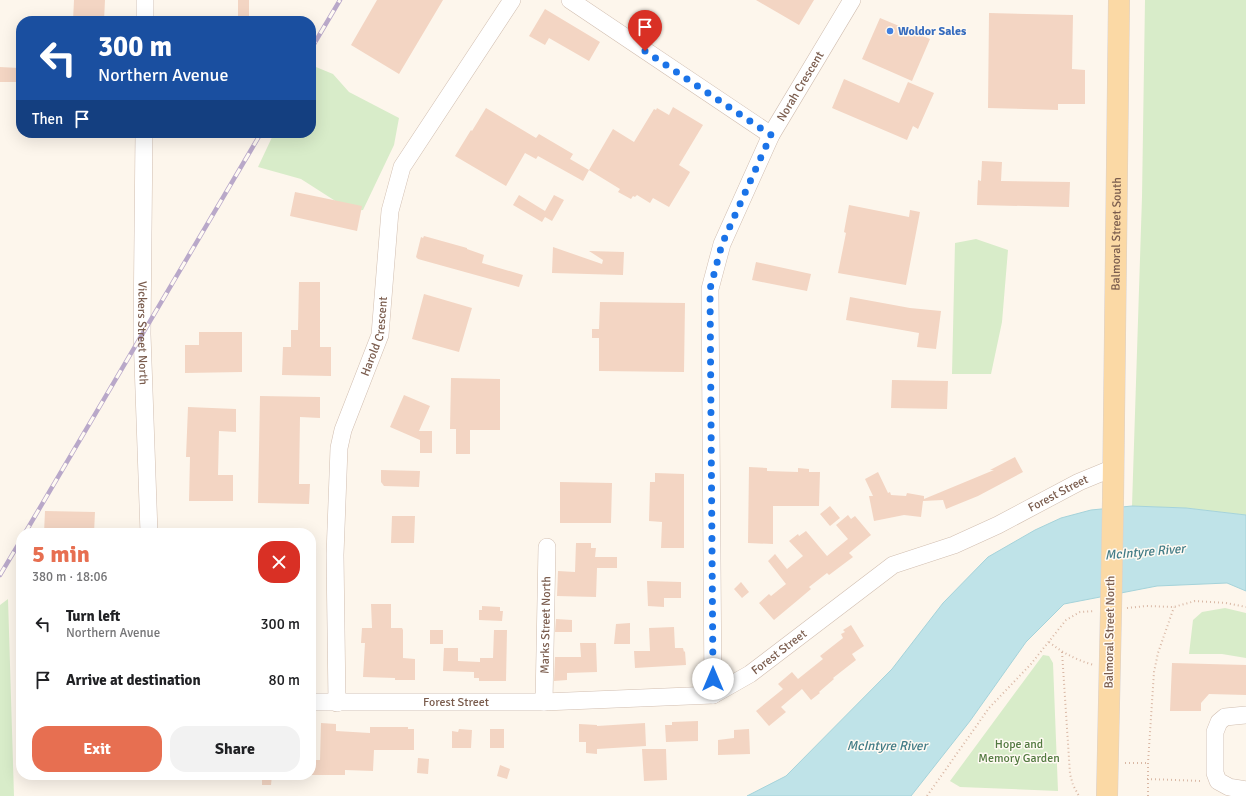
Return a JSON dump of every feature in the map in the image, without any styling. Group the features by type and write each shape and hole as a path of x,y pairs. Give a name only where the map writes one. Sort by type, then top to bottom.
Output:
{"main road":[{"name":"Balmoral Street South","path":"1113,468 1119,0"},
{"name":"Balmoral Street North","path":"1107,796 1113,468"}],"street":[{"path":"145,0 145,16"},
{"name":"Harold Crescent","path":"337,703 335,555 339,448 343,430 380,335 390,211 402,167 512,0"},
{"path":"570,0 771,135"},
{"name":"Norah Crescent","path":"713,695 710,289 722,244 771,135 852,0"},
{"name":"Vickers Street North","path":"144,138 142,334 150,528"},
{"name":"Forest Street","path":"316,702 544,702 713,695 750,674 893,565 954,545 986,531 1079,482 1113,468"},
{"name":"Marks Street North","path":"544,702 547,547"},
{"path":"1246,716 1225,717 1219,722 1215,732 1215,773 1218,781 1230,787 1246,790"}],"path":[{"path":"927,796 989,708 1031,664 1066,620 1080,612 1146,606 1174,608 1195,601 1226,603 1246,607"},
{"path":"1148,796 1148,763 1154,672 1158,653 1174,608"},
{"path":"1048,641 1062,652 1076,660 1093,665 1109,666"},
{"path":"1062,652 1070,774 1073,785 1079,796"},
{"path":"1107,763 1148,763"},
{"path":"1148,779 1218,781"}],"green space":[{"path":"1145,0 1246,0 1246,515 1186,508 1132,506 1142,197"},
{"path":"316,67 333,74 349,92 399,118 394,145 363,210 351,211 301,179 258,167 272,138 316,138"},
{"path":"976,239 1008,250 1002,322 991,374 952,374 955,243"},
{"path":"8,599 14,796 0,796 0,605"},
{"path":"1225,608 1246,613 1246,658 1222,654 1189,654 1193,620 1202,612"},
{"name":"Hope and Memory Garden","path":"1043,655 1049,656 1053,663 1058,791 960,787 950,781"}],"water":[{"name":"McIntyre River","path":"1132,506 1186,508 1246,515 1246,591 1227,583 1157,586 1064,604 1026,642 970,721 911,796 747,796 786,776 892,669 943,603 988,557 1035,530 1061,518 1091,510"}],"building":[{"path":"74,0 105,0 104,16 73,16"},
{"path":"238,0 249,0 249,16 238,16"},
{"path":"377,0 443,0 399,74 351,45"},
{"path":"756,0 814,0 799,25"},
{"path":"545,9 600,42 589,61 549,38 545,45 529,36"},
{"path":"989,13 1073,15 1072,69 1085,70 1085,104 1058,104 1058,110 988,108"},
{"path":"880,18 930,39 912,81 862,59"},
{"path":"0,67 16,68 16,82 0,82"},
{"path":"844,79 899,103 908,82 934,93 918,129 913,126 907,140 832,108"},
{"path":"673,107 703,125 679,165 690,172 669,207 653,198 650,203 637,195 635,197 633,196 631,199 618,192 620,189 589,170 613,129 634,142 654,109 656,110 657,108 669,115"},
{"path":"486,108 536,138 539,134 573,154 570,159 589,170 583,181 538,156 536,159 525,153 506,186 455,156"},
{"path":"982,161 1002,162 1001,181 1070,182 1069,207 977,205 978,180 981,181"},
{"path":"295,192 362,206 357,231 290,216"},
{"path":"519,195 545,211 554,195 564,200 552,221 545,217 542,222 513,205"},
{"path":"849,205 909,217 910,210 920,212 906,285 838,273 846,233 844,232"},
{"path":"424,236 467,248 484,255 482,263 523,275 519,287 418,259 416,257 421,237 423,238"},
{"path":"553,247 602,264 603,260 589,251 624,252 623,275 552,273"},
{"path":"756,262 811,274 807,291 752,280"},
{"path":"299,282 320,282 320,347 331,347 331,376 282,375 283,347 291,347 291,330 298,330"},
{"path":"424,294 472,308 459,352 412,339"},
{"path":"850,297 910,308 941,311 936,349 917,347 919,333 846,320"},
{"path":"600,302 685,303 684,372 599,371 599,338 592,338 592,329 599,329"},
{"path":"199,332 242,332 242,372 185,373 185,345 199,345"},
{"path":"451,378 500,379 500,430 470,430 470,454 456,454 456,429 450,429"},
{"path":"892,380 948,381 947,409 891,408"},
{"path":"404,395 430,406 419,431 432,431 432,453 420,453 420,440 390,427"},
{"path":"260,396 320,397 320,418 300,417 299,484 310,484 309,504 258,503"},
{"path":"188,407 236,409 236,432 219,431 218,475 233,475 233,501 189,501 190,457 186,457"},
{"path":"1015,457 1023,472 978,496 946,509 943,500 923,501 921,517 904,515 874,521 869,496 873,496 865,479 878,472 888,493 890,492 891,495 906,496 907,493 924,496 924,499 994,470 990,470"},
{"path":"749,467 767,468 767,471 798,472 798,468 809,469 809,472 820,472 819,506 773,506 773,544 748,543"},
{"path":"381,470 420,471 419,487 384,486 381,482"},
{"path":"655,473 684,474 684,548 661,548 662,522 649,521 650,482 655,482"},
{"path":"560,482 612,483 611,523 560,523"},
{"path":"830,506 840,518 830,526 820,514"},
{"path":"45,511 95,512 94,528 44,528"},
{"path":"848,515 851,519 855,516 871,535 849,553 853,557 829,575 827,573 809,587 811,589 774,620 759,603 769,594 771,596 786,584 768,561 775,554 787,569 803,556 789,541 798,534 799,536 806,531 827,556 848,539 836,525"},
{"path":"392,516 415,516 414,543 391,543"},
{"path":"576,543 591,543 591,548 596,548 595,557 617,557 617,568 597,568 596,597 557,596 558,571 575,572"},
{"path":"647,581 681,582 681,598 664,598 664,607 648,606"},
{"path":"741,582 749,592 742,598 734,589"},
{"path":"371,604 391,604 391,628 402,628 403,630 403,658 415,659 415,680 363,677 365,643 361,643 362,628 372,628"},
{"path":"482,606 500,607 500,611 503,611 502,621 479,620 479,610 482,610"},
{"path":"556,619 572,620 572,632 555,632"},
{"path":"630,623 630,644 614,644 616,624"},
{"path":"851,625 864,646 852,654 856,660 833,678 834,679 819,692 820,693 811,700 802,689 781,707 786,712 769,726 756,711 783,689 778,684 792,672 798,679 823,659 820,656 843,638 841,634 845,632 843,630"},
{"path":"674,627 675,648 683,648 684,652 685,651 686,665 635,668 634,651 650,651 649,628"},
{"path":"430,630 443,630 443,644 430,644"},
{"path":"494,630 507,630 506,681 479,681 479,678 474,678 474,672 443,671 444,648 458,648 458,661 480,662 480,658 493,658"},
{"path":"580,643 596,643 597,672 567,673 567,680 554,681 555,657 581,657"},
{"path":"1172,663 1246,665 1246,695 1209,694 1201,703 1201,711 1170,711"},
{"path":"698,721 698,741 666,742 665,725 672,725 672,722"},
{"path":"321,723 336,724 336,731 370,733 370,727 408,727 408,729 414,729 414,750 374,750 373,771 345,770 345,775 316,775 316,760 320,760"},
{"path":"645,723 646,746 597,749 597,754 586,753 586,742 579,742 579,724 597,726"},
{"path":"459,729 472,730 471,748 452,748 452,731 458,732"},
{"path":"490,729 504,729 504,748 490,748"},
{"path":"749,729 750,754 718,755 718,740 734,738 734,730"},
{"path":"642,749 666,749 667,780 644,781"},
{"path":"418,758 429,759 428,774 417,773"},
{"path":"500,765 510,769 507,779 497,776"},
{"path":"262,780 272,780 271,785 262,785"}],"railway":[{"path":"316,41 340,0"},
{"path":"28,528 258,138"},
{"path":"0,575 16,548"}],"place":[{"name":"Woldor Sales","path":"890,31"}],"route":[{"path":"645,51 771,135 722,244 710,289 713,679"}]}
